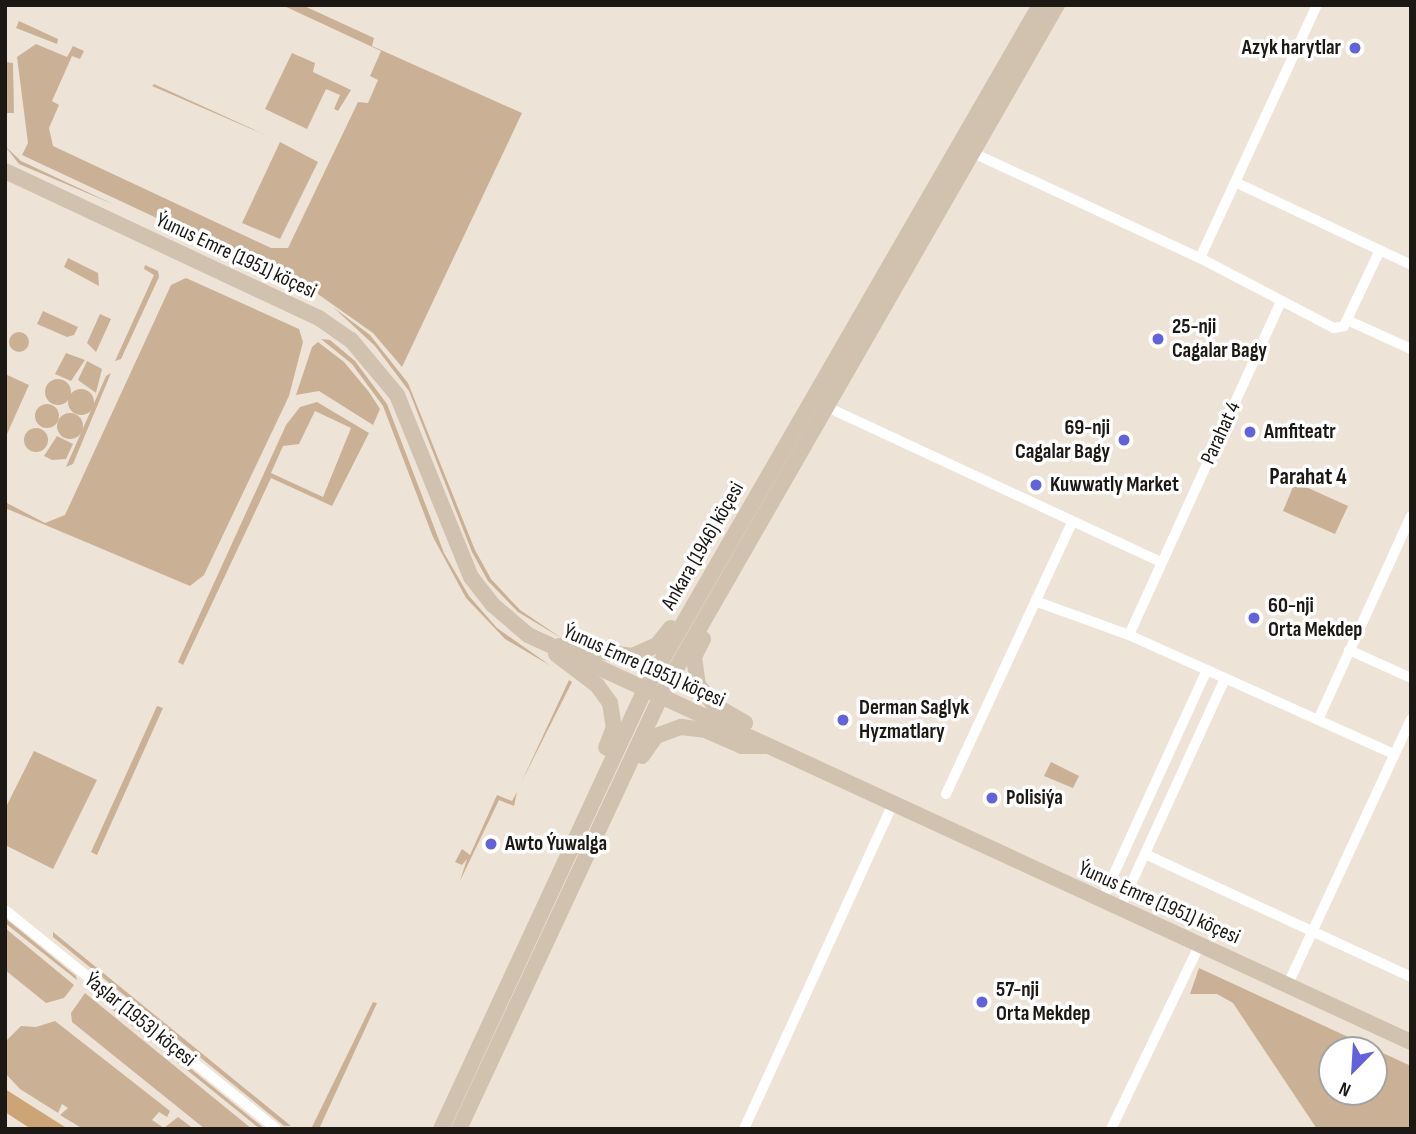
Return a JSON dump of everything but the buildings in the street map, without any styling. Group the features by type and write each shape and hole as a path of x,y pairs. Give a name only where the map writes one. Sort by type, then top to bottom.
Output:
{"main road":[{"name":"Ankara (1946) köçesi","path":"441,1129 653,692 957,145 1040,5"},
{"name":"Ankara (1946) köçesi","path":"704,603 827,407 1057,5"},
{"path":"5,163 9,175"},
{"name":"Ýunus Emre (1951) köçesi","path":"9,175 319,318 351,340 377,366 402,405 471,577 504,616 546,646 770,745 1411,1042"},
{"path":"546,646 583,647 614,657 635,656 657,645 682,609 704,603 711,624 694,657 698,685 714,705 752,726 770,745"},
{"path":"546,646 593,682 610,703 614,727 605,752 615,771 636,769 652,739 673,729 705,730 742,746 770,745"},
{"name":"Ankara (1946) köçesi","path":"459,1129 615,771"}],"street":[{"path":"1200,258 1317,5"},
{"path":"957,145 1200,258 1280,304 1334,328 1342,328 1347,320 1380,250"},
{"path":"1235,182 1411,265"},
{"name":"Parahat 4","path":"1129,635 1280,304"},
{"path":"1347,320 1411,349"},
{"path":"827,407 1161,562"},
{"path":"1318,720 1411,516"},
{"path":"946,794 1072,522"},
{"path":"1035,601 1129,635 1394,754"},
{"path":"1349,650 1411,678"},
{"path":"1102,900 1207,670"},
{"path":"1120,908 1225,679"},
{"path":"1287,984 1411,719"},
{"path":"746,1128 893,804"},
{"path":"1145,855 1411,977"},
{"name":"Ýaşlar (1953) köçesi","path":"5,910 275,1129"},
{"path":"1111,1129 1199,944"}],"shaded area":[{"path":"282,5 302,5 374,38 372,46 522,113 402,367 373,333 315,292 22,155 28,143 17,57 36,44 67,57 73,46 84,51 80,59 72,56 52,101 59,105 49,128 53,146 271,248 288,248 358,102 368,103 378,80 370,76 381,51"},
{"path":"19,21 58,39 57,44 16,28"},
{"path":"292,53 315,63 313,72 351,90 338,111 334,109 340,95 326,89 307,129 265,109"},
{"path":"5,62 13,63 14,113 5,113"},
{"path":"154,84 270,137 152,86"},
{"path":"280,142 318,162 280,239 242,223"},
{"path":"5,146 21,161 115,205 19,164"},
{"path":"192,239 313,295 303,295 190,243"},
{"path":"68,258 98,273 99,286 64,267"},
{"path":"145,265 158,271 159,277 121,359 115,361 154,275 144,269"},
{"path":"186,278 299,329 303,342 289,396 204,575 190,586 5,508 5,502 45,523 65,515 171,285"},
{"path":"333,307 370,335 408,383 475,550 491,579 520,610 563,639 518,612 488,581 472,552 409,391 375,346"},
{"path":"43,311 78,327 74,335 67,337 37,324"},
{"path":"100,314 111,319 96,352 87,343"},
{"path":"15,332 23,332 29,342 23,352 15,352 9,346 9,338"},
{"path":"321,339 330,340 355,361 387,404 444,553 469,596 497,628 551,666 505,639 466,598 433,537 383,406 352,364"},
{"path":"318,342 344,362 369,392 380,409 373,425 319,391 296,395 312,347"},
{"path":"66,353 85,360 71,381 55,374"},
{"path":"87,361 102,369 96,393 78,380"},
{"path":"111,373 73,464 66,467 106,376"},
{"path":"5,374 29,385 7,434 5,433"},
{"path":"58,379 67,383 71,392 67,401 58,405 49,401 45,392 49,383"},
{"path":"81,389 90,393 94,402 90,411 81,415 72,411 68,402 72,393"},
{"path":"317,402 369,433 332,506 271,478 183,665 178,662 286,425 300,407","holes":["315,411 351,428 323,497 271,473 283,446 299,444"]},
{"path":"42,404 52,404 59,411 59,421 52,428 42,428 35,421 35,411"},
{"path":"70,413 79,417 83,426 79,435 70,439 61,435 57,426 61,417"},
{"path":"31,428 41,428 48,435 48,445 41,452 31,452 24,445 24,435"},
{"path":"57,436 73,444 66,459 52,460 44,456"},
{"path":"1295,482 1348,506 1335,534 1283,511"},
{"path":"569,680 572,682 521,783"},
{"path":"157,706 163,708 97,855 91,852"},
{"path":"34,751 97,780 53,869 5,845 5,809"},
{"path":"1051,762 1079,776 1073,788 1044,776"},
{"path":"517,792 514,806 499,800 460,881 467,859 462,865 455,862 462,849 470,855 497,795 512,801"},
{"path":"5,918 76,976 77,980 5,923"},
{"path":"5,928 74,985 64,998 46,1003 5,970"},
{"path":"53,932 291,1126 284,1126 53,937"},
{"path":"1199,968 1346,1036 1318,1036 1318,1106 1388,1106 1388,1055 1411,1066 1411,1129 1317,1129 1233,1003 1217,994 1190,994"},
{"path":"88,990 94,990 265,1129 260,1129"},
{"path":"85,993 252,1129 205,1129 72,1022 71,1013"},
{"path":"373,1002 377,1003 319,1129 311,1129"},
{"path":"55,1021 170,1111 167,1117 159,1112 152,1120 164,1128 178,1117 194,1129 83,1129 60,1115 68,1108 62,1104 58,1113 20,1089 5,1073 5,1042 21,1026 36,1027"},
{"path":"5,1089 68,1129 31,1129 5,1112"}],"place":[{"name":"Azyk harytlar","path":"1355,48"},
{"name":"25-nji Cagalar Bagy","path":"1158,339"},
{"name":"Amfiteatr","path":"1250,432"},
{"name":"69-nji Cagalar Bagy","path":"1124,440"},
{"name":"Kuwwatly Market","path":"1036,485"},
{"name":"60-nji Orta Mekdep","path":"1254,618"},
{"name":"Derman Saglyk Hyzmatlary","path":"843,720"},
{"name":"Polisiýa","path":"992,798"},
{"name":"Awto Ýuwalga","path":"491,844"},
{"name":"57-nji Orta Mekdep","path":"982,1002"}],"district":[{"name":"Parahat 4","path":"1308,477"}]}
